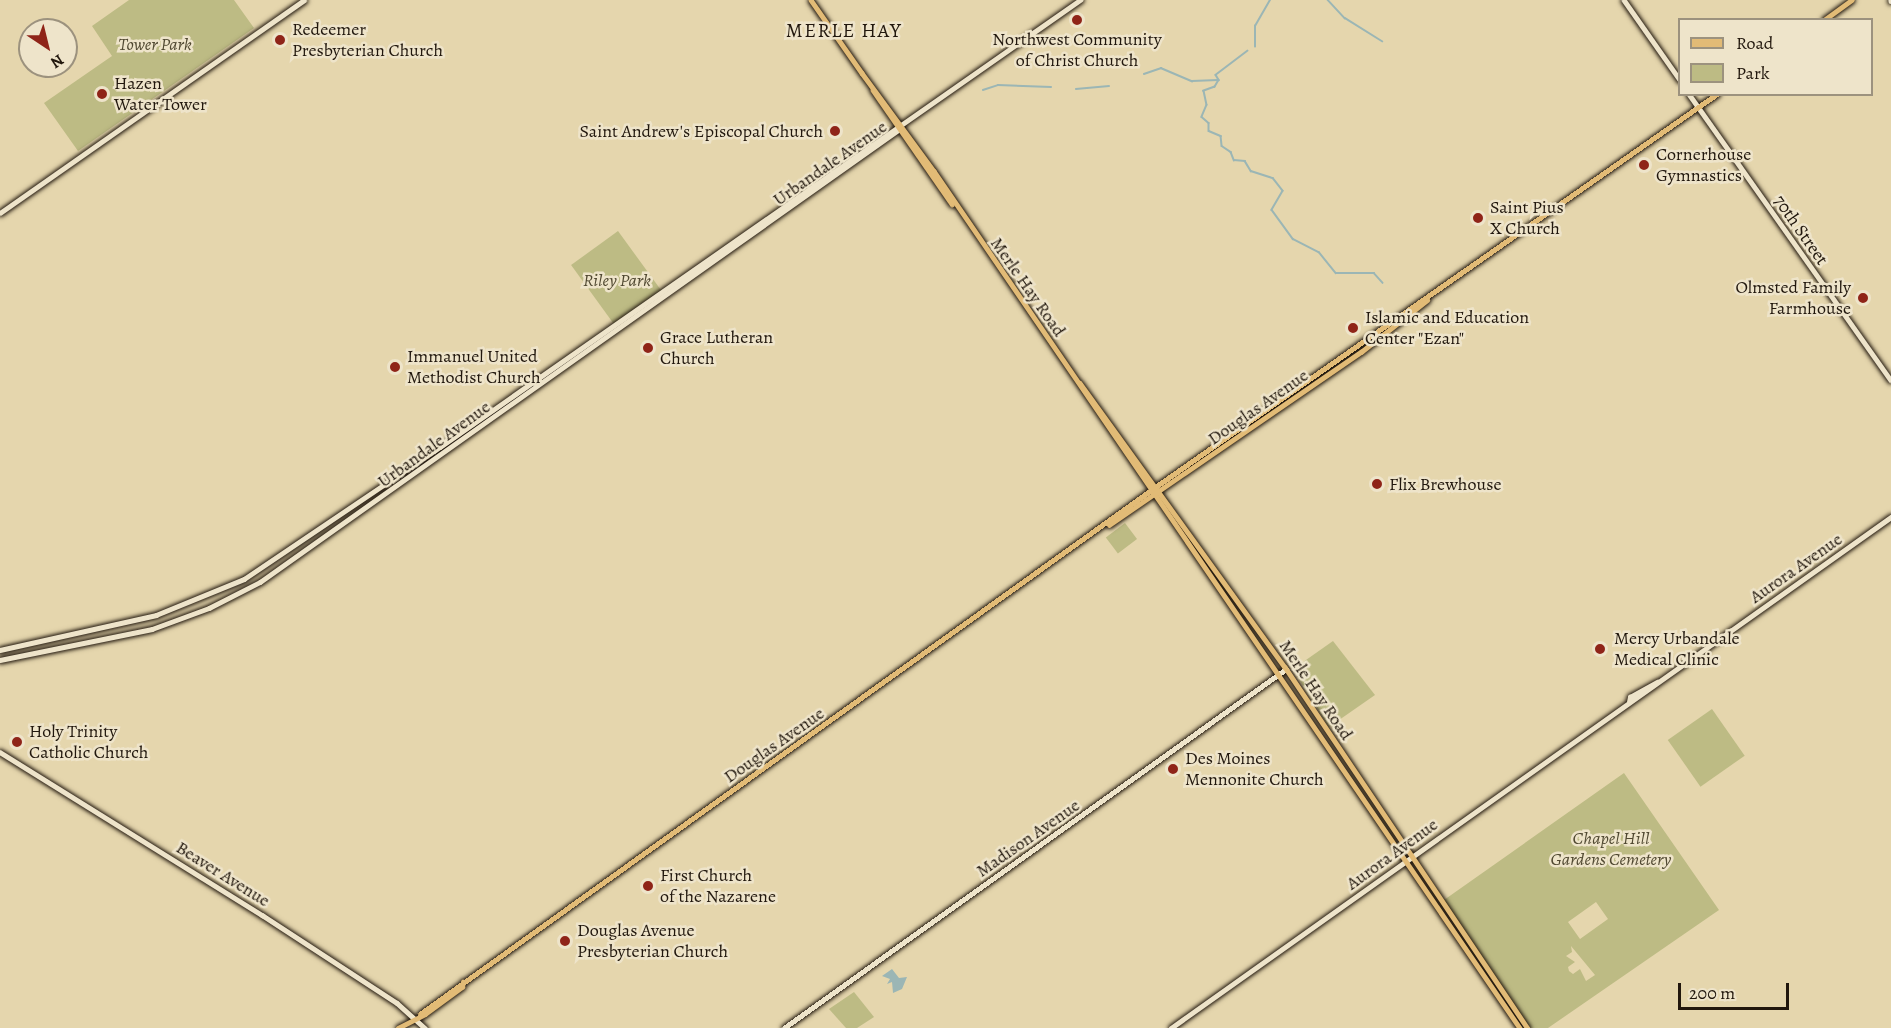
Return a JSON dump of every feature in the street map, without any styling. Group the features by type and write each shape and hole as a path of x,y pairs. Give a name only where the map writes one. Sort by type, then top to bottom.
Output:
{"main road":[{"name":"Merle Hay Road","path":"811,0 1408,859 1520,1028"},
{"path":"1827,18 1851,0"},
{"name":"Douglas Avenue","path":"398,1028 1100,530 1151,490 1427,300 1715,96"},
{"name":"Douglas Avenue","path":"1100,530 1161,492 1403,322 1427,300"},
{"name":"Merle Hay Road","path":"1072,374 1157,486 1286,669 1414,855 1528,1028"}],"street":[{"path":"0,213 304,0"},
{"name":"Urbandale Avenue","path":"0,650 146,618 242,579 440,447 1080,0"},
{"path":"1623,0 1678,77"},
{"name":"70th Street","path":"1690,96 1891,380"},
{"name":"Urbandale Avenue","path":"0,660 152,629 210,608 260,582 899,127"},
{"name":"Aurora Avenue","path":"1171,1028 1629,702 1630,697 1657,682 1891,517"},
{"name":"Madison Avenue","path":"784,1028 1281,675 1286,669"},
{"name":"Beaver Avenue","path":"0,752 200,874 417,1015 425,1028"}],"green space":[{"name":"Tower Park","path":"129,0 234,0 254,28 78,151 44,103 112,56 92,26"},
{"name":"Riley Park","path":"618,231 661,291 615,325 571,265"},
{"path":"1125,523 1137,539 1118,553 1106,537"},
{"path":"1333,641 1375,695 1329,727 1295,673 1296,667"},
{"path":"1712,709 1745,756 1700,787 1668,740"},
{"name":"Chapel Hill Gardens Cemetery","path":"1624,773 1719,910 1548,1028 1528,1028 1444,900","holes":["1596,902 1608,919 1580,939 1568,922","1571,946 1595,975 1586,981 1580,969 1573,974 1569,971 1568,967 1575,962 1566,956 1572,952"]},
{"path":"854,992 874,1017 857,1028 846,1028 829,1009"}],"water":[{"path":"892,969 899,978 907,977 902,989 893,993 892,982 887,984 890,979 882,976"}],"waterway":[{"path":"1255,47 1255,26 1270,0"},
{"path":"1328,0 1345,18 1382,41"},
{"path":"1248,51 1216,75 1219,80 1215,87 1204,91 1207,105 1202,117 1209,123 1209,131 1221,136 1222,146 1231,152 1234,160 1245,161 1251,171 1273,178 1283,191 1272,210 1293,239 1319,252 1336,273 1374,273 1383,283"},
{"path":"1144,74 1161,68 1192,81 1218,80"},
{"path":"983,90 998,85 1051,87"},
{"path":"1076,89 1109,86"}],"place":[{"name":"Northwest Community of Christ Church","path":"1077,20"},
{"name":"Redeemer Presbyterian Church","path":"280,40"},
{"name":"Hazen Water Tower","path":"102,94"},
{"name":"Saint Andrew's Episcopal Church","path":"835,131"},
{"name":"Cornerhouse Gymnastics","path":"1644,165"},
{"name":"Saint Pius X Church","path":"1478,218"},
{"name":"Olmsted Family Farmhouse","path":"1863,298"},
{"name":"Islamic and Education Center \"Ezan\"","path":"1353,328"},
{"name":"Grace Lutheran Church","path":"648,348"},
{"name":"Immanuel United Methodist Church","path":"395,367"},
{"name":"Flix Brewhouse","path":"1377,484"},
{"name":"Mercy Urbandale Medical Clinic","path":"1600,649"},
{"name":"Holy Trinity Catholic Church","path":"17,742"},
{"name":"Des Moines Mennonite Church","path":"1173,769"},
{"name":"First Church of the Nazarene","path":"648,886"},
{"name":"Douglas Avenue Presbyterian Church","path":"565,941"}],"district":[{"name":"MERLE HAY","path":"844,30"}]}
